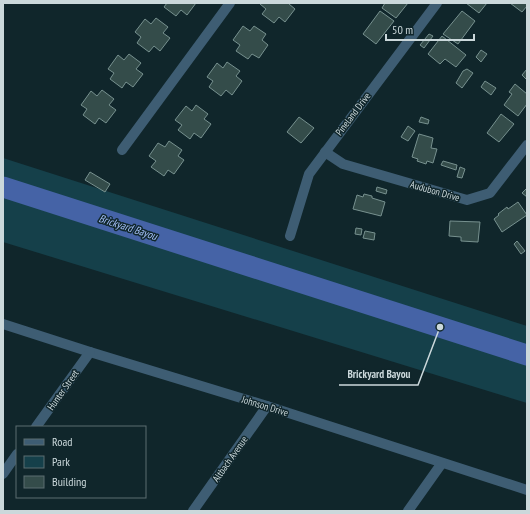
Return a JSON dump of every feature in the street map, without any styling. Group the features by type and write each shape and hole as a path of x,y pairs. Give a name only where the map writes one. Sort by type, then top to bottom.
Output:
{"street":[{"path":"122,150 230,3"},
{"name":"Pineland Drive","path":"290,236 309,174 437,3"},
{"name":"Audubon Drive","path":"325,152 343,164 467,200 490,193 527,145"},
{"name":"Johnson Drive","path":"3,324 267,406 527,490"},
{"name":"Hunter Street","path":"37,426 90,352"},
{"name":"Altbach Avenue","path":"193,511 267,406"},
{"path":"3,474 16,455"},
{"path":"408,511 442,463"}],"green space":[{"path":"3,158 527,326 527,403 3,242"}],"building":[{"path":"167,3 196,3 187,15 181,10 176,16 164,7"},
{"path":"290,3 289,4 295,9 285,22 279,17 274,23 262,14 266,9 260,4"},
{"path":"385,3 408,3 396,18 382,8"},
{"path":"466,3 487,3 479,13"},
{"path":"510,3 526,3 527,6 522,12"},
{"path":"380,11 394,21 376,44 363,34"},
{"path":"462,11 475,21 458,44 443,34"},
{"path":"156,18 168,27 163,33 170,38 160,51 154,46 149,52 137,43 141,37 135,32 145,19 151,24"},
{"path":"243,26 250,31 254,26 266,34 262,40 268,45 259,58 252,54 248,59 236,51 240,45 233,40"},
{"path":"429,34 433,36 424,48 420,45"},
{"path":"442,36 466,55 456,67 445,59 440,64 428,54"},
{"path":"481,50 487,54 481,62 476,57"},
{"path":"129,54 141,63 136,69 143,74 133,87 126,82 122,88 110,79 114,73 108,69 118,55 124,60"},
{"path":"227,62 240,71 236,76 242,81 232,95 226,90 221,96 209,87 213,81 207,77 217,63 223,68"},
{"path":"467,69 473,73 462,88 456,83 463,71"},
{"path":"527,69 527,80 522,75"},
{"path":"485,81 496,88 491,95 481,87"},
{"path":"515,84 527,94 527,104 518,116 504,105 512,94 509,92"},
{"path":"102,90 114,99 109,105 116,110 106,123 99,118 95,124 83,115 87,109 81,105 91,91 97,96"},
{"path":"196,105 208,114 204,119 211,124 201,138 194,133 190,139 178,130 182,125 175,120 186,106 192,111"},
{"path":"501,114 514,124 499,142 487,133"},
{"path":"299,117 314,128 301,143 287,132"},
{"path":"421,117 429,120 428,124 419,122"},
{"path":"408,126 415,131 408,141 401,137"},
{"path":"419,134 433,138 431,148 437,149 433,163 427,161 426,164 417,161 418,159 412,157"},
{"path":"169,141 182,150 178,156 184,160 174,174 168,170 164,176 151,167 156,161 149,156 158,143 165,147"},
{"path":"443,161 457,165 456,170 441,165"},
{"path":"460,167 465,169 462,178 457,177"},
{"path":"90,172 110,184 105,192 85,180"},
{"path":"377,187 387,190 386,194 376,191"},
{"path":"527,188 527,197 522,193"},
{"path":"364,194 385,202 381,216 353,209 357,195 363,197"},
{"path":"518,202 527,215 502,232 494,219 507,207 508,209"},
{"path":"450,221 480,222 478,242 461,241 461,237 449,236"},
{"path":"356,228 362,229 361,235 355,234"},
{"path":"365,231 375,233 374,240 363,238"},
{"path":"517,241 525,251 521,254 514,244"}],"waterway":[{"name":"Brickyard Bayou","path":"3,187 527,355"}],"place":[{"name":"Brickyard Bayou","path":"440,327"}]}
